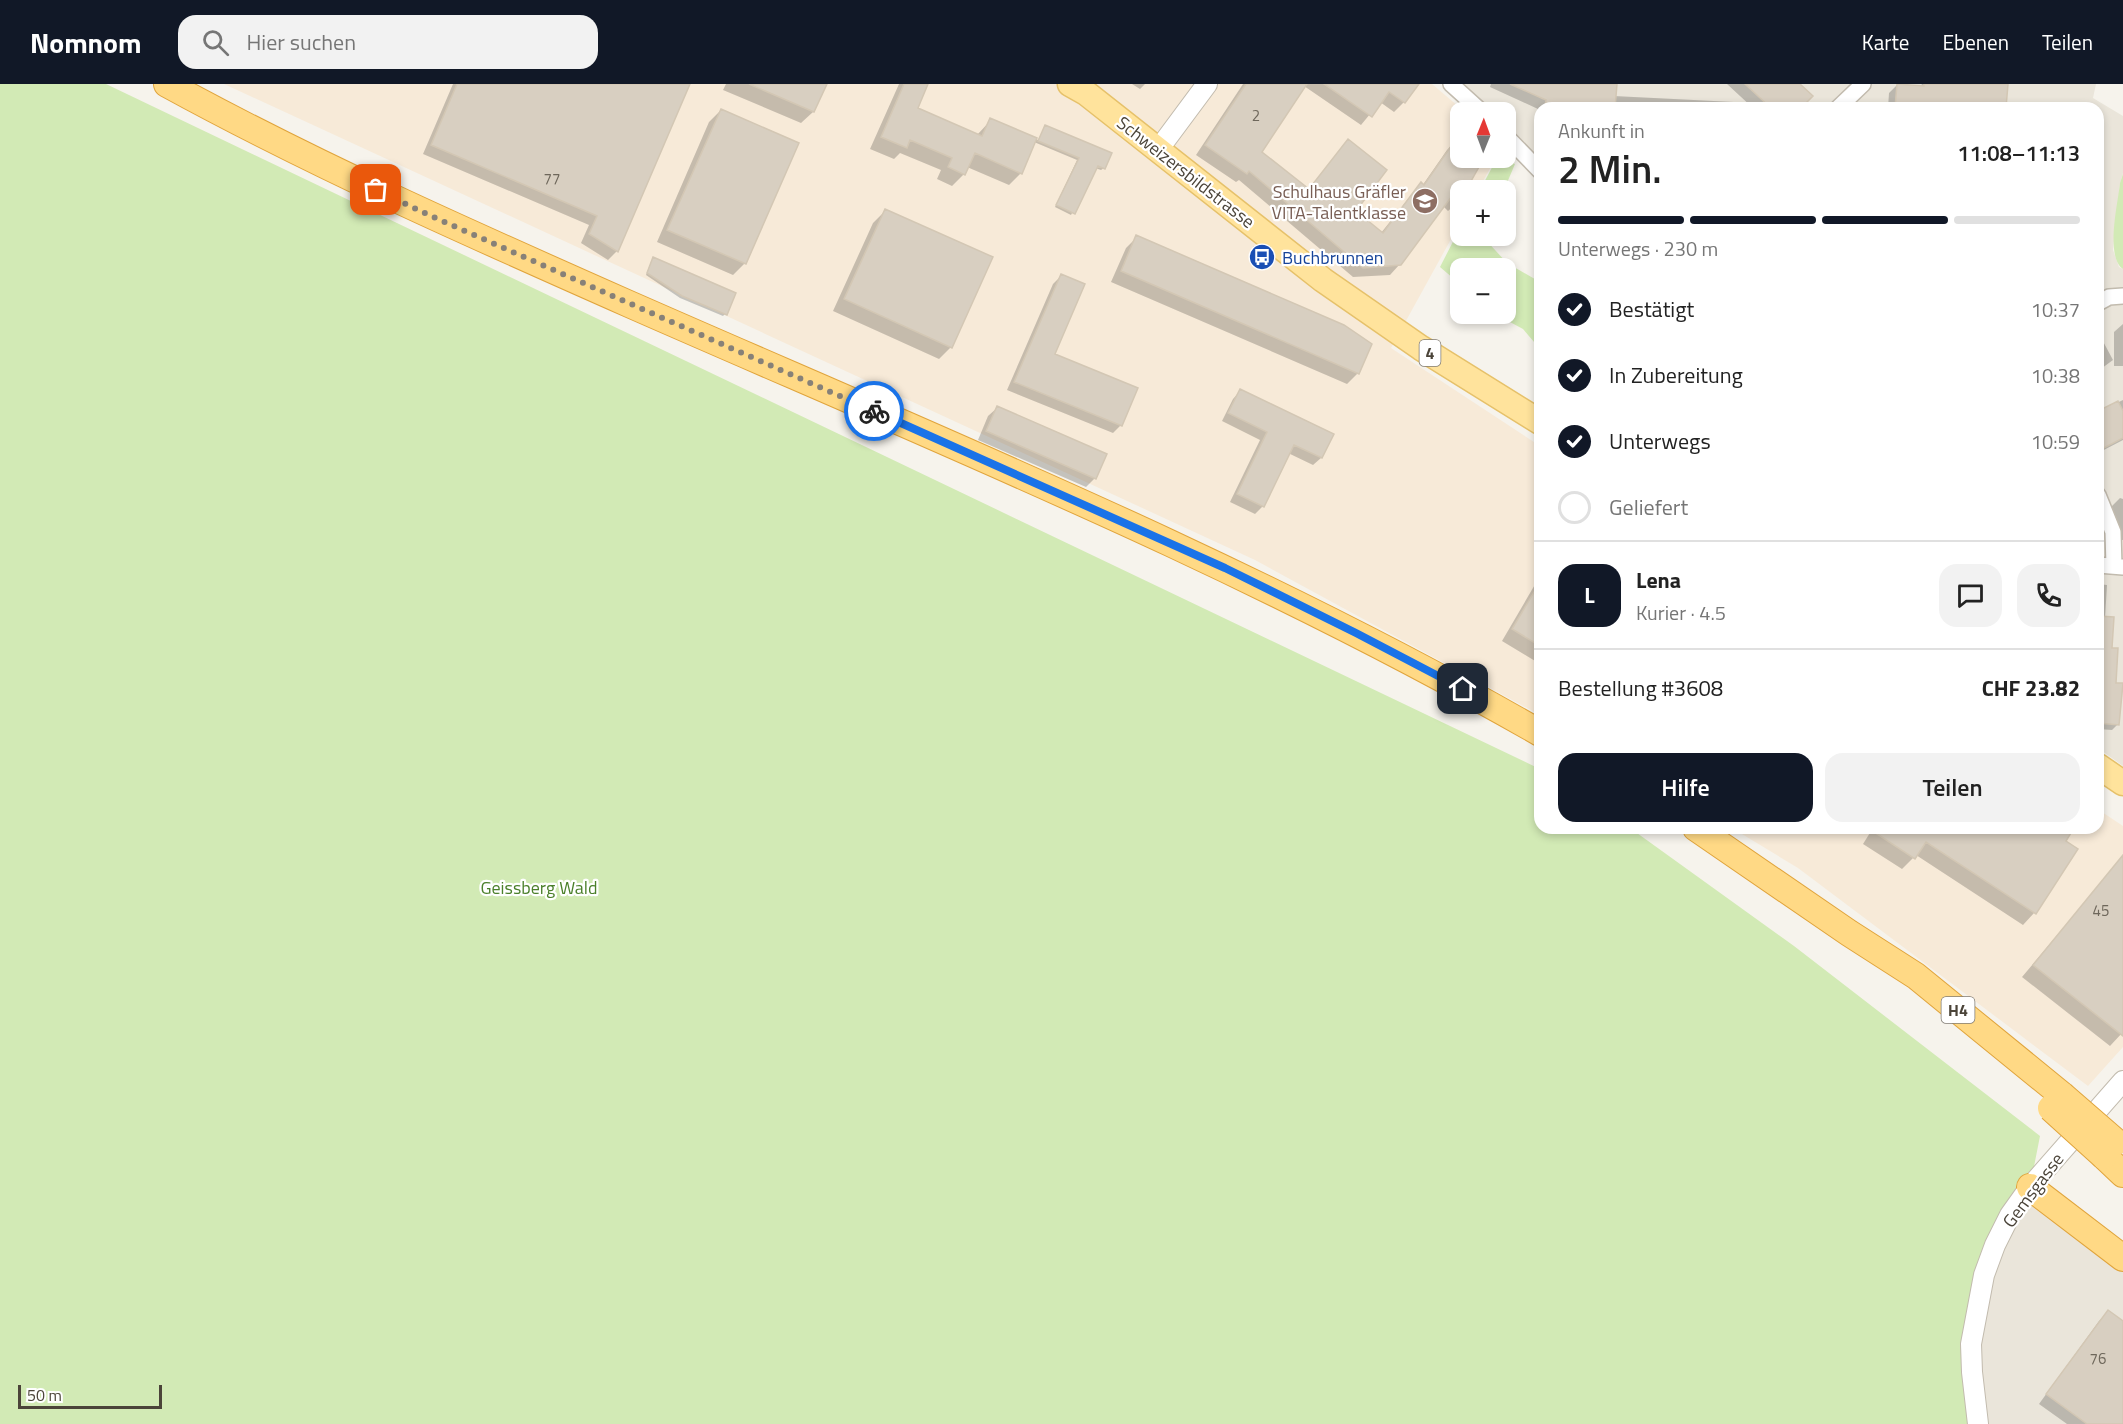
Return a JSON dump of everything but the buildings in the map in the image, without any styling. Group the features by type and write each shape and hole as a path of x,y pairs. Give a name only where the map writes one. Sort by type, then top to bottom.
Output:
{"highway":[{"path":"167,84 310,158 431,216 1225,568 1463,689 1534,730"},
{"name":"H4","path":"1705,834 1916,976 2056,1101 2114,1149 2123,1174"},
{"path":"2030,1187 2123,1258"}],"main road":[{"name":"Schweizersbildstrasse","path":"1070,84 1086,93 1323,280 1421,348 1534,418"},
{"path":"2104,770 2123,783"}],"street":[{"path":"1158,150 1207,84"},
{"path":"1451,84 1471,102"},
{"path":"1844,102 1863,84"},
{"path":"1516,146 1534,165"},
{"path":"2104,300 2123,296"},
{"path":"2104,510 2113,532 2112,566"},
{"name":"Gemsgasse","path":"1978,1424 1971,1344 1984,1275 1995,1245 2010,1215 2030,1187 2123,1082"}],"shaded area":[{"path":"224,84 1432,84 1453,102 1450,102 1450,168 1490,168 1484,180 1450,180 1450,241 1391,348 1534,442 1534,712 1255,560"},
{"path":"1460,84 2096,84 2093,98 2100,102 1534,102 1534,156 1516,138 1516,102 1479,102"},
{"path":"2104,105 2123,116 2123,173 2113,250 2119,267 2123,269 2123,766 2104,752"},
{"path":"2104,813 2123,826 2123,1047 2088,1086 1798,868 1742,834 2104,834"},
{"path":"2030,1187 2123,1269 2123,1424 1978,1424 1976,1312"}],"green space":[{"name":"Geissberg Wald","path":"0,84 106,84 1534,766 1534,834 1638,834 1794,946 2040,1136 2030,1187 1976,1312 1978,1424 0,1424"},
{"path":"1492,168 1513,168 1508,180 1485,180"},
{"path":"2123,174 2123,269 2115,253 2114,229"},
{"path":"1451,246 1491,246 1502,258 1450,258 1450,276 1440,267"},
{"path":"1516,268 1534,279 1534,342 1523,329 1514,324 1516,324"}],"way so far":[{"path":"376,190 874,411"}],"place":[{"name":"Schulhaus Gräfler VITA-Talentklasse","path":"1425,201"},
{"name":"Buchbrunnen","path":"1262,257"}],"route":[{"path":"874,411 1225,568 1463,689"}]}
